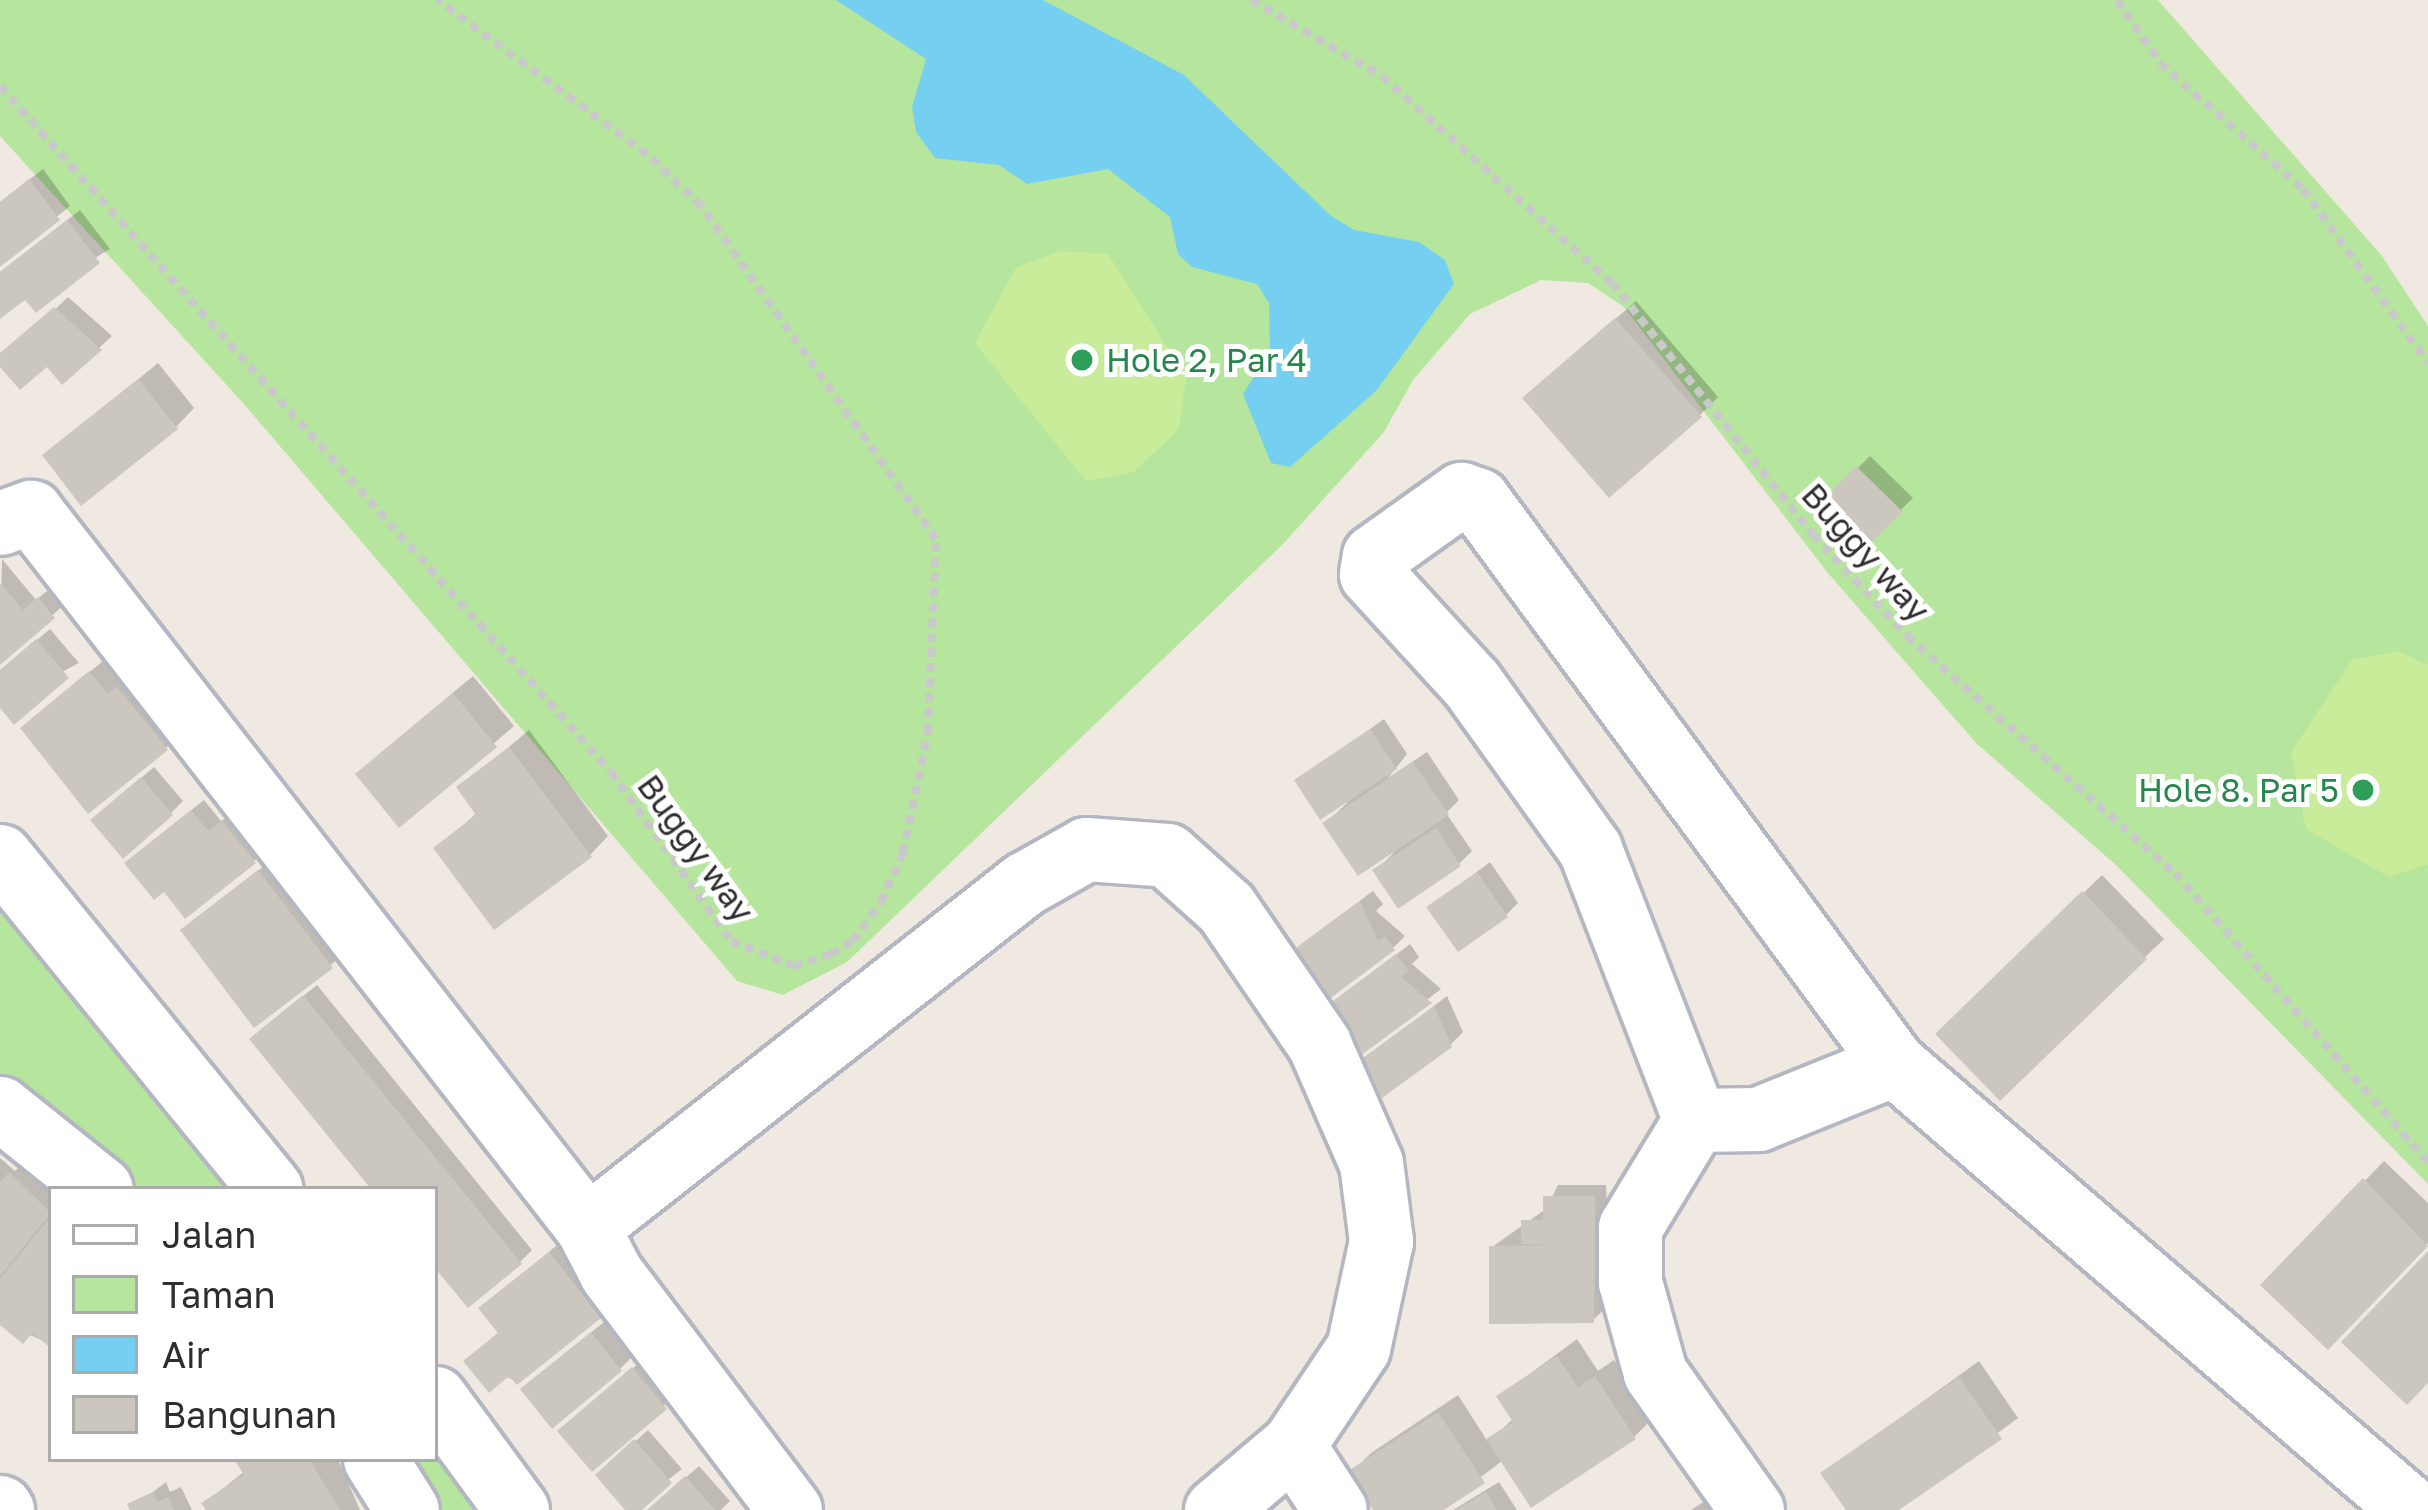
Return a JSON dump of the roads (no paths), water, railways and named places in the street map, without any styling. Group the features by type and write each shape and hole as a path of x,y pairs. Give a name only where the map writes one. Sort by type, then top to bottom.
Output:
{"street":[{"path":"1695,1120 1591,849 1472,682 1372,574 1374,556 1461,494 1478,500 1894,1064 2412,1510"},
{"path":"10,507 587,1227 611,1273 790,1510"},
{"path":"587,1227 1024,884 1086,848 1167,855 1226,908 1318,1044 1371,1163 1382,1241 1358,1348 1293,1445 1236,1504"},
{"path":"0,856 269,1186"},
{"path":"1695,1120 1758,1119 1894,1064"},
{"path":"0,1108 97,1186"},
{"path":"1695,1120 1630,1227 1630,1282 1655,1373 1752,1510"},
{"path":"438,1402 517,1510"},
{"path":"1293,1445 1335,1510"},
{"path":"377,1462 407,1510"}],"water":[{"path":"836,0 1043,0 1184,75 1330,215 1354,230 1419,242 1445,260 1454,284 1376,391 1290,467 1271,463 1243,394 1270,351 1269,303 1257,284 1192,267 1178,254 1170,217 1108,169 1027,184 999,165 935,158 916,132 912,107 926,59"}],"place":[{"name":"Hole 2, Par 4","path":"1082,360"},
{"name":"Hole 8. Par 5","path":"2363,790"}]}
